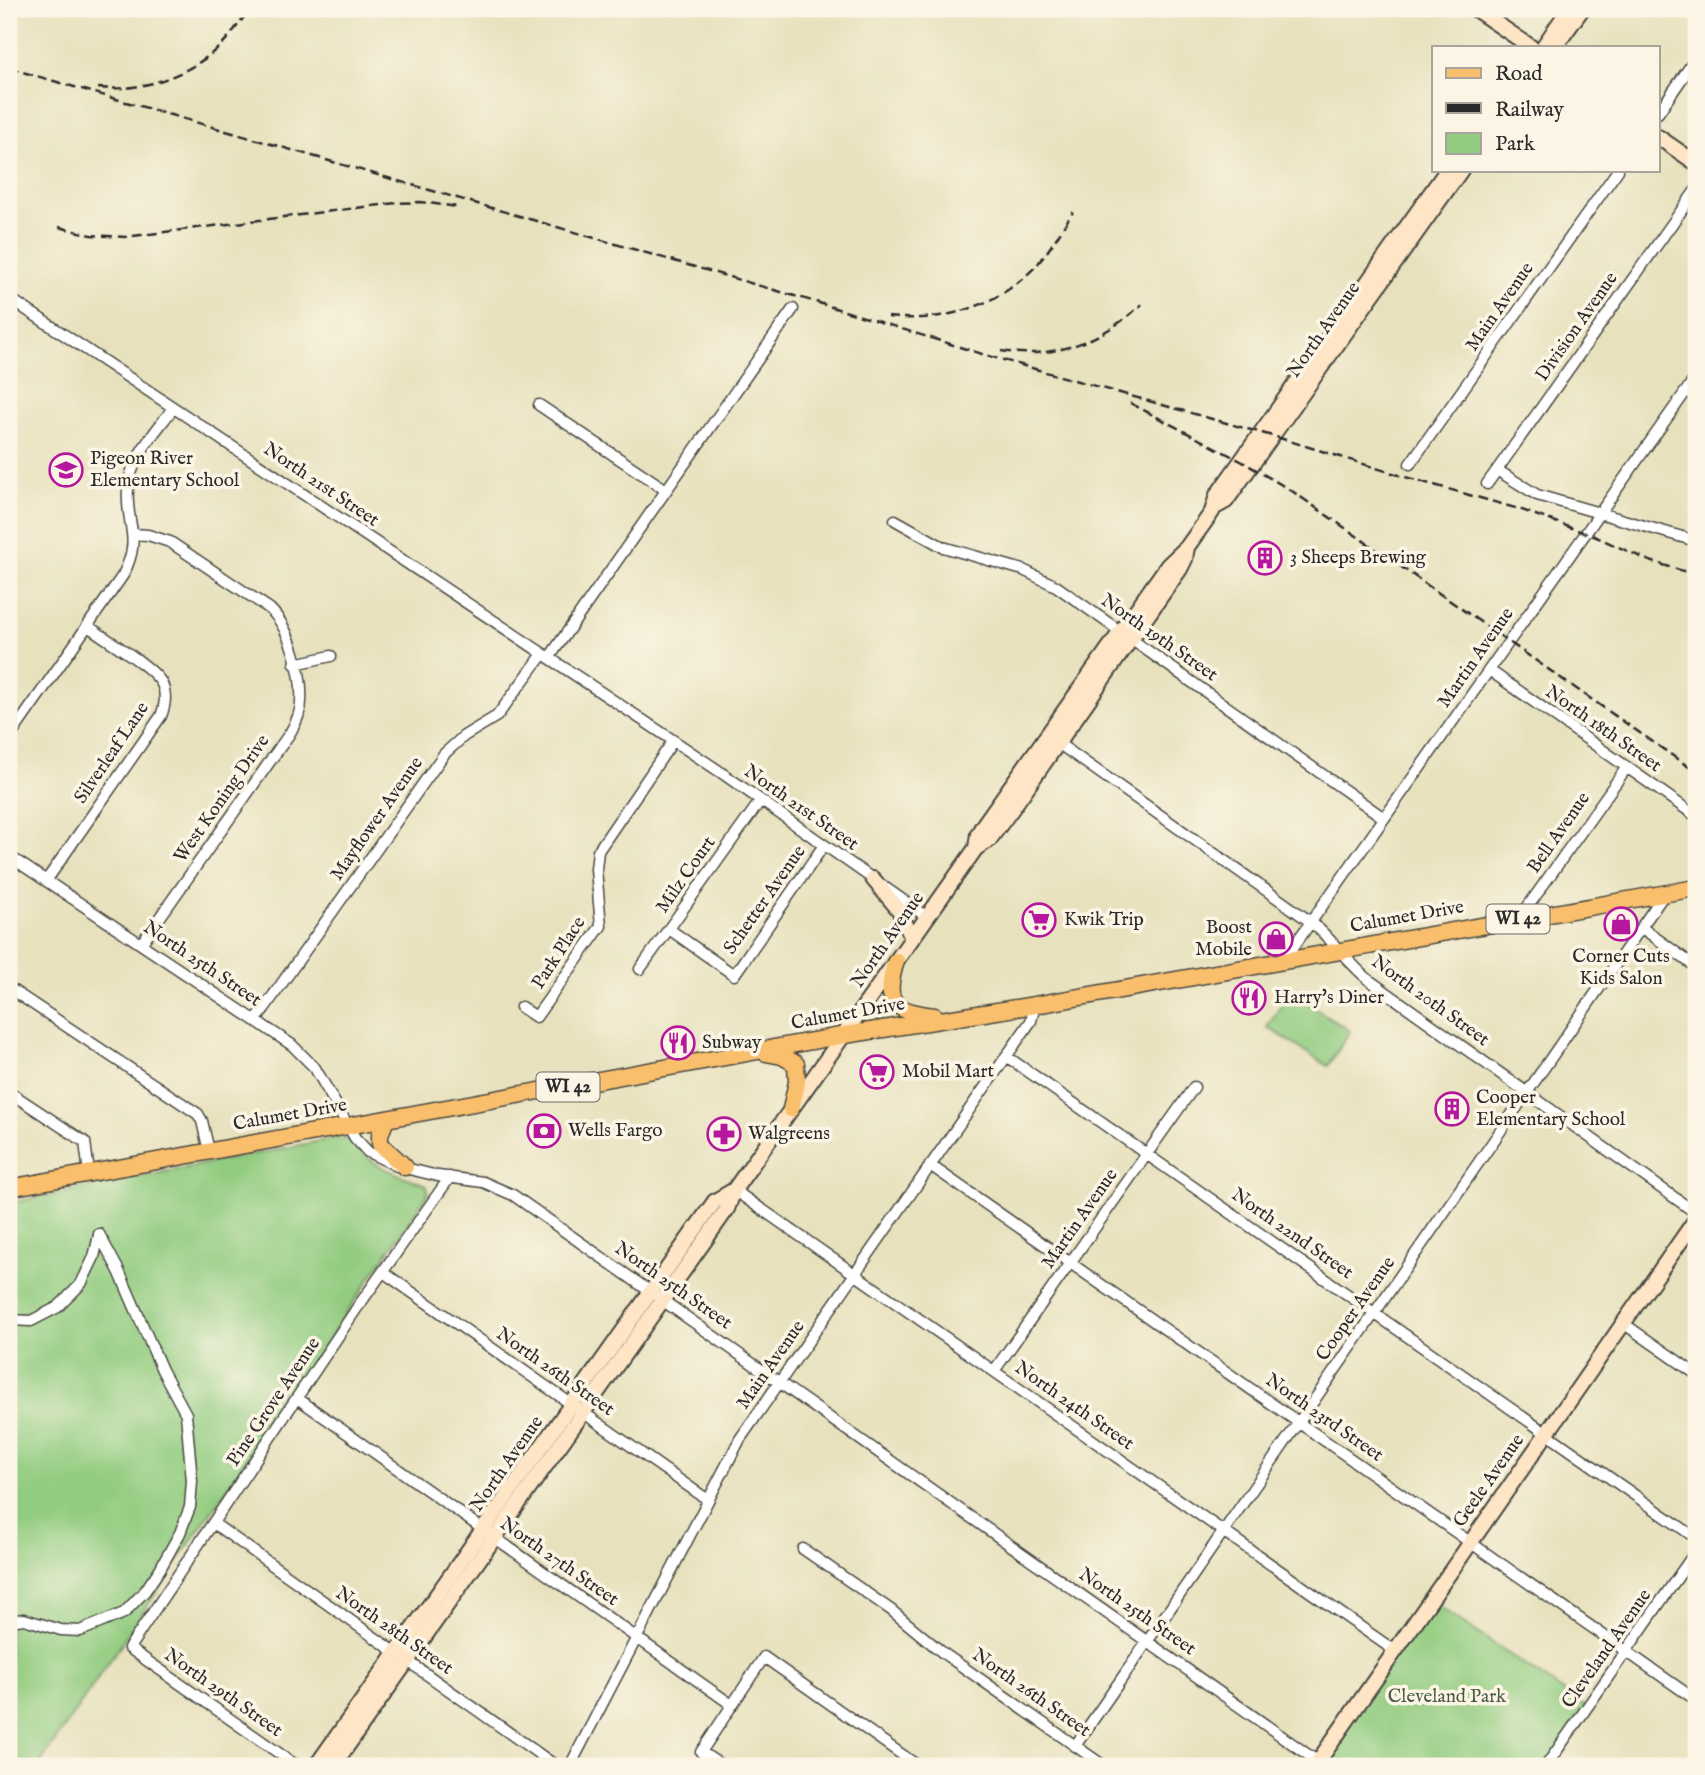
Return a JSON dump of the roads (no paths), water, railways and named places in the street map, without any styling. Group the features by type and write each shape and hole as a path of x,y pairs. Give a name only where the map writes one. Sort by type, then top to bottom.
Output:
{"main road":[{"path":"1475,9 1530,46"},
{"path":"1544,46 1569,9"},
{"path":"1556,46 1582,9"},
{"path":"1660,137 1696,163"},
{"name":"North Avenue","path":"1215,508 1217,495 1446,172"},
{"name":"North Avenue","path":"316,1766 401,1658 657,1296 727,1209 734,1190 976,848 980,830 1052,739 1125,636 1171,561 1187,547 1215,508 1226,501 1460,172"},
{"path":"873,879 900,910 912,938"},
{"name":"Calumet Drive","path":"9,1188 845,1035 1035,1005 1696,888"},
{"path":"896,961 890,989 897,1005 917,1014 948,1018"},
{"path":"750,1053 776,1054 791,1059 796,1064 797,1082 792,1109"},
{"path":"386,1119 380,1134 380,1144 405,1167"},
{"name":"Geele Avenue","path":"1319,1765 1696,1216"},
{"name":"North Avenue","path":"333,1766 401,1658"}],"street":[{"path":"1660,110 1696,58"},
{"name":"Main Avenue","path":"1410,464 1617,172"},
{"name":"Division Avenue","path":"1487,484 1696,190"},
{"name":"North 21st Street","path":"9,298 761,800 927,917"},
{"name":"Mayflower Avenue","path":"256,1020 444,754 464,736 497,716 546,656 793,309"},
{"name":"Martin Avenue","path":"1284,960 1696,377"},
{"path":"539,405 666,490"},
{"path":"9,738 129,564 134,534 128,501 132,469 173,408"},
{"path":"1497,470 1537,495 1696,541"},
{"name":"North 19th Street","path":"895,520 943,547 1003,564 1042,579 1384,818"},
{"name":"West Koning Drive","path":"134,534 170,542 270,609 284,625 289,637 301,702 296,724 141,944"},
{"name":"Silverleaf Lane","path":"46,881 164,709 165,692 158,677 88,626"},
{"path":"295,664 331,656"},
{"name":"North 18th Street","path":"1489,670 1696,816"},
{"name":"North 20th Street","path":"1052,739 1311,922 1340,950 1350,964 1369,980 1696,1216"},
{"name":"Park Place","path":"521,1007 536,1017 601,926 596,869 598,851 673,741"},
{"name":"Bell Avenue","path":"1519,919 1627,767"},
{"name":"Milz Court","path":"640,970 761,800"},
{"name":"Schetter Avenue","path":"669,929 734,975 824,845"},
{"name":"North 25th Street","path":"9,856 292,1045 315,1068 358,1143 368,1152 389,1163 483,1182 513,1195 1319,1765"},
{"name":"Cooper Avenue","path":"1075,1746 1665,893"},
{"path":"1642,928 1696,967"},
{"path":"9,988 198,1114 209,1151"},
{"name":"Main Avenue","path":"570,1766 740,1438 1032,1020 1035,1005"},
{"name":"North 22nd Street","path":"1006,1056 1696,1538"},
{"name":"Martin Avenue","path":"994,1371 1194,1087"},
{"path":"9,1092 85,1142 89,1173"},
{"name":"North 23rd Street","path":"930,1166 1696,1700"},
{"name":"Pine Grove Avenue","path":"129,1647 450,1177"},
{"name":"North 24th Street","path":"734,1190 1395,1651"},
{"path":"9,1320 31,1321 58,1307 81,1284 94,1257 99,1234 162,1370 186,1415 192,1481 190,1507 180,1533 145,1591 124,1613 80,1631 61,1630 24,1619 9,1621"},
{"name":"North 26th Street","path":"383,1272 708,1500"},
{"path":"1623,1323 1696,1374"},
{"name":"North 27th Street","path":"297,1398 732,1705"},
{"name":"North 28th Street","path":"213,1523 556,1766"},
{"name":"North 26th Street","path":"803,1549 891,1610 943,1653 1104,1766"},
{"name":"Cleveland Avenue","path":"1552,1764 1696,1551"},
{"name":"North 29th Street","path":"129,1647 297,1766"},
{"path":"722,1766 701,1752 764,1657 918,1766"}],"railway":[{"path":"98,88 130,87 178,74 207,57 223,43 250,9"},
{"path":"9,68 1519,509 1594,536 1650,561 1696,575"},
{"path":"59,227 91,235 125,237 396,203 421,202 458,207"},
{"path":"888,317 949,314 987,302 1021,280 1036,266 1073,212"},
{"path":"1001,351 1040,353 1059,350 1095,337 1142,304"},
{"path":"1130,403 1292,491 1696,772"}],"place":[{"name":"Pigeon River Elementary School","path":"66,470"},
{"name":"3 Sheeps Brewing","path":"1265,558"},
{"name":"Kwik Trip","path":"1039,920"},
{"name":"Corner Cuts Kids Salon","path":"1621,924"},
{"name":"Boost Mobile","path":"1276,939"},
{"name":"Harry's Diner","path":"1249,998"},
{"name":"Subway","path":"678,1043"},
{"name":"Mobil Mart","path":"877,1072"},
{"name":"Cooper Elementary School","path":"1452,1109"},
{"name":"Wells Fargo","path":"544,1131"},
{"name":"Walgreens","path":"724,1134"}],"park label":[{"name":"Cleveland Park","path":"1447,1697"}]}
